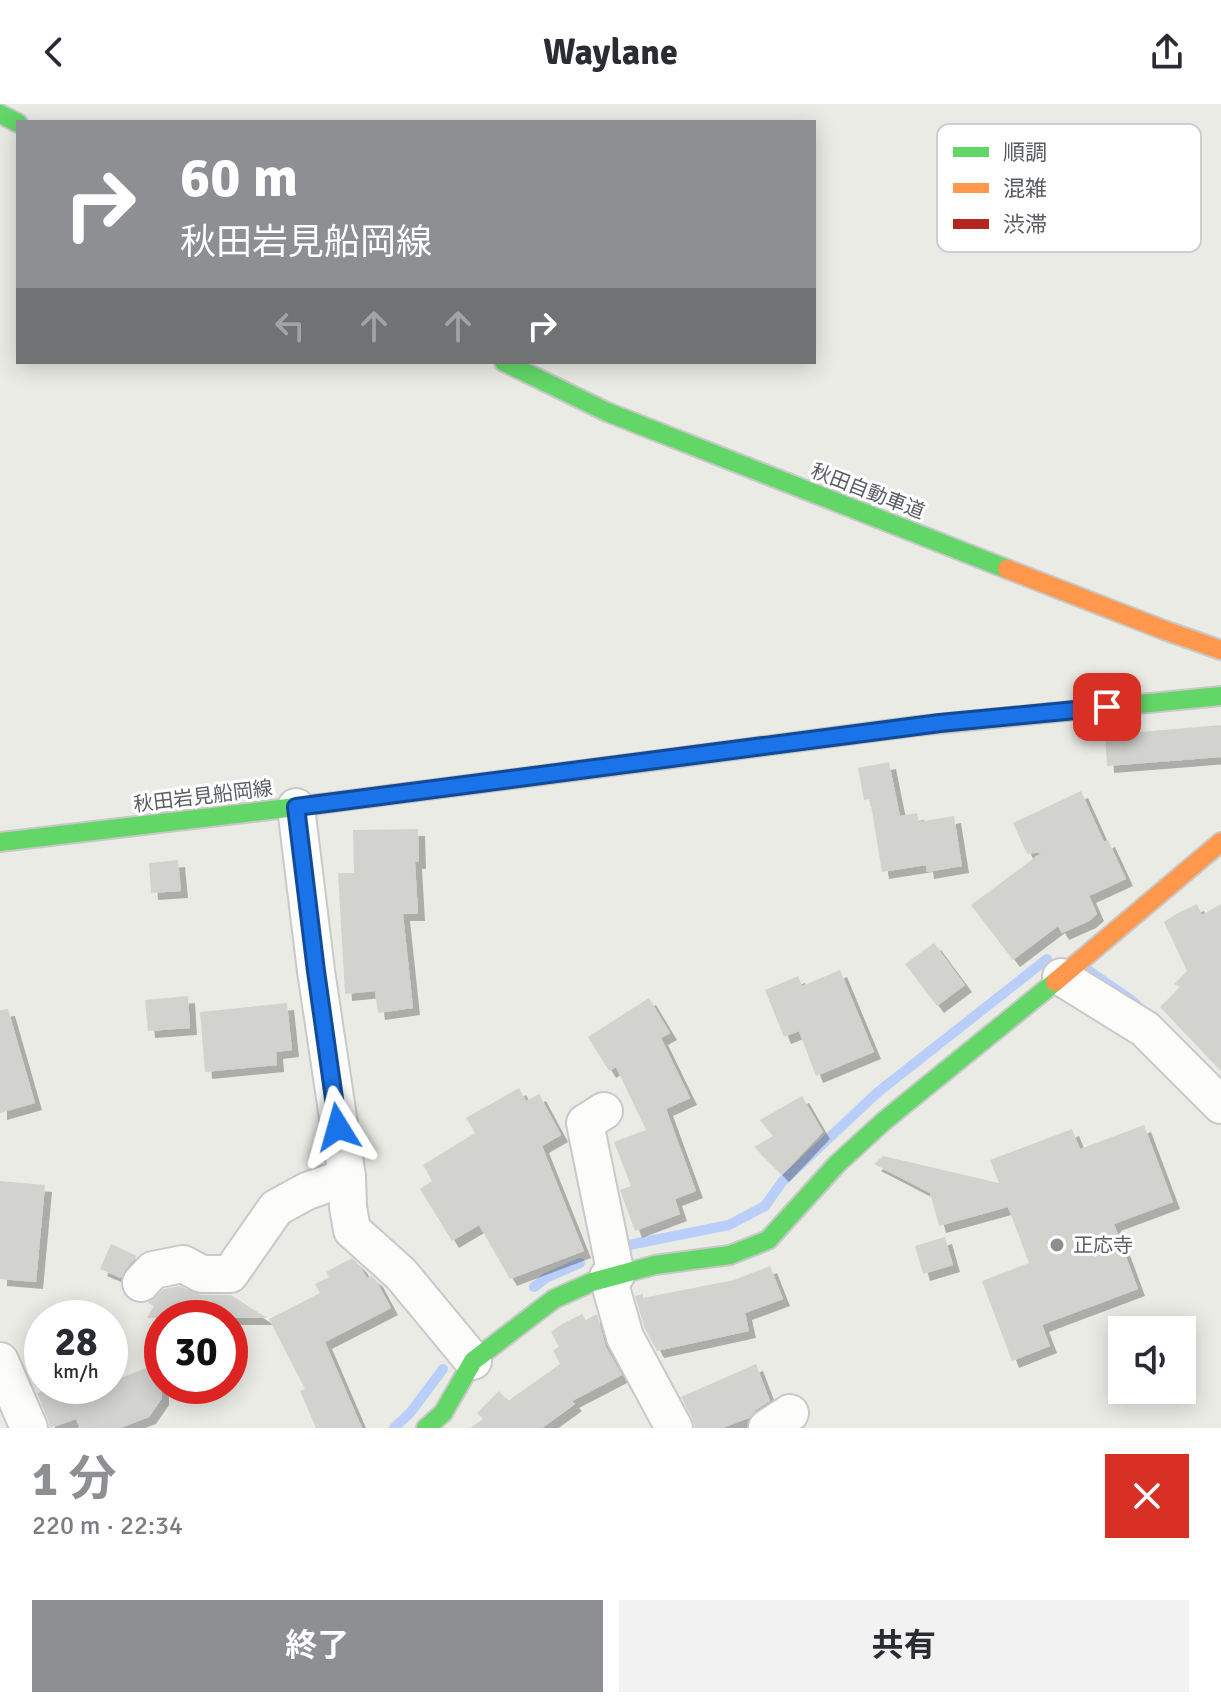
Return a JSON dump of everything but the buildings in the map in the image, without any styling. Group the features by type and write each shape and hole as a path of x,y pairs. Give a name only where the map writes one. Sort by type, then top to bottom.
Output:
{"main road":[{"name":"秋田自動車道","path":"508,364 607,412 1221,650"},
{"name":"秋田岩見船岡線","path":"0,842 296,807 940,723 1221,696"},
{"path":"443,1423 473,1361 554,1299 612,1276 655,1265 730,1255 768,1240 837,1164 884,1121 1221,842"}],"street":[{"path":"296,807 352,1230 401,1274 473,1361"},
{"path":"1061,977 1145,1029 1221,1105"},
{"path":"604,1111 585,1123 625,1337 674,1428"},
{"path":"141,1283 153,1270 183,1264 202,1274 230,1274 276,1208 307,1191 347,1177"},
{"path":"5,1384 29,1428"}],"waterway":[{"path":"629,1245 729,1225 765,1206 782,1182 878,1092 1047,959"},
{"path":"1088,970 1138,1006"},
{"path":"534,1287 546,1278 580,1263"},
{"path":"394,1428 410,1413 443,1369"}],"traffic: fast":[{"path":"0,114 16,122"},
{"path":"508,364 607,412 1007,569"},
{"path":"917,726 1221,696"},
{"path":"0,842 667,759"},
{"path":"426,1428 443,1413 473,1361 554,1299 592,1282 655,1265 730,1255 768,1240 837,1164 884,1121 1055,982"}],"traffic: slow":[{"path":"1007,569 1221,650"},
{"path":"1055,982 1221,842"}],"traffic: jam":[{"path":"667,759 917,726"}],"place":[{"name":"正応寺","path":"1057,1245"}],"route":[{"path":"338,1127 296,807 940,723 1107,707"}]}
